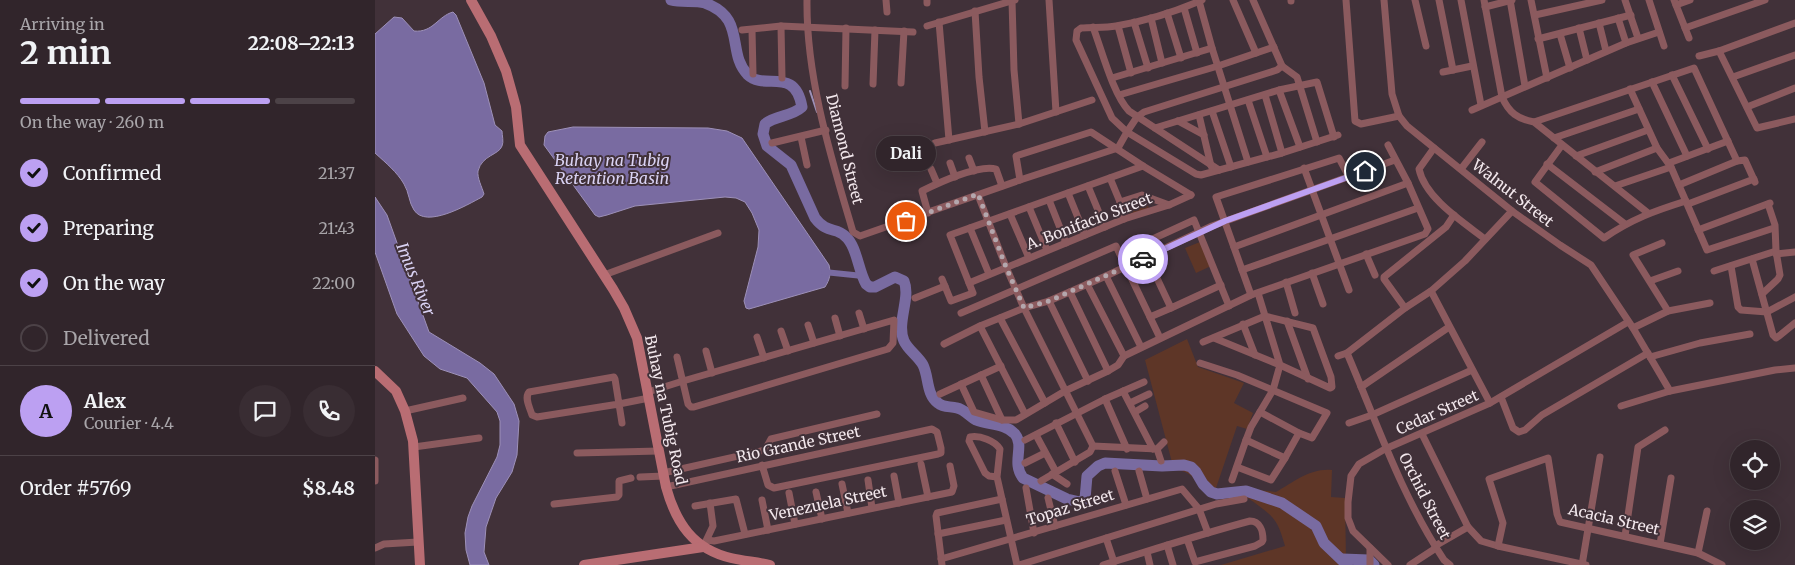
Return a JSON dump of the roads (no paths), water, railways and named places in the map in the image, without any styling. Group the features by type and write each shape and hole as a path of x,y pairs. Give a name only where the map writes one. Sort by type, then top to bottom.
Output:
{"main road":[{"name":"Buhay na Tubig Road","path":"471,0 491,36 506,71 517,107 520,145 604,275 624,308 637,338 663,474 674,514 687,533 718,554 770,565"},
{"path":"375,371 396,391 405,411 414,448 420,565"},
{"path":"584,565 705,544"}],"street":[{"name":"Diamond Street","path":"807,0 807,27 812,73 853,232 860,236 978,194 1118,148"},
{"path":"887,0 887,12"},
{"path":"927,26 1013,0 1014,70 1019,124"},
{"path":"1049,0 1056,112"},
{"path":"1233,0 1255,53"},
{"path":"1253,0 1282,66 1297,76 1317,142"},
{"path":"1346,0 1355,121 1361,124 1399,116"},
{"name":"Walnut Street","path":"1384,0 1392,94 1399,116 1407,126 1512,212 1591,265 1631,325 1670,391"},
{"path":"1415,0 1426,46"},
{"path":"1439,0 1453,70"},
{"path":"1461,0 1472,66 1481,105"},
{"path":"1525,86 1511,0 1484,3 1502,97 1506,106 1517,118 1534,122 1648,213"},
{"path":"1531,0 1547,78"},
{"path":"1535,15 1602,0"},
{"path":"1625,0 1639,38"},
{"path":"1649,0 1664,46"},
{"path":"1689,38 1675,2 1690,0"},
{"path":"1685,28 1750,2 1765,0"},
{"path":"1155,128 1231,106 1279,90 1318,83 1336,136 1283,153 1201,175 1196,174 1127,132 1111,118 1076,40 1077,31 1081,28 1118,26 1151,18 1200,1 1217,66 1231,106 1248,162"},
{"path":"1184,8 1197,53"},
{"path":"975,11 985,132"},
{"path":"1167,13 1181,58"},
{"path":"1538,38 1631,15"},
{"path":"1151,18 1162,63"},
{"path":"1618,18 1626,43"},
{"path":"939,22 949,140"},
{"path":"1134,22 1148,68"},
{"path":"1599,23 1606,51"},
{"path":"1699,56 1719,51 1795,23"},
{"path":"781,26 782,78"},
{"path":"742,30 781,26 913,32"},
{"path":"1118,26 1131,72"},
{"path":"845,86 846,28"},
{"path":"1093,28 1119,95 1126,107 1137,117 1219,170"},
{"path":"1579,28 1587,60"},
{"path":"752,30 753,74"},
{"path":"873,84 875,30"},
{"path":"901,83 904,31"},
{"path":"1472,110 1606,51 1659,32"},
{"path":"1560,34 1570,68"},
{"path":"1119,95 1273,47"},
{"path":"1112,78 1213,48"},
{"path":"1719,51 1757,128 1795,119"},
{"path":"1733,77 1795,55"},
{"path":"1118,148 1137,117 1144,112 1277,70 1282,66"},
{"path":"1443,72 1472,66"},
{"path":"1534,122 1695,68 1737,161"},
{"path":"1672,75 1708,149"},
{"path":"1652,82 1687,156"},
{"path":"1747,107 1795,88"},
{"path":"1630,89 1657,148 1670,165 1707,250 1774,228"},
{"path":"1279,90 1300,147"},
{"path":"1265,95 1283,153"},
{"path":"935,143 1019,124 1091,100"},
{"path":"1248,100 1267,157"},
{"path":"1554,138 1639,109"},
{"path":"1212,111 1231,167"},
{"path":"1199,115 1211,166"},
{"path":"1178,121 1203,135"},
{"path":"772,144 826,130"},
{"path":"1575,156 1649,130"},
{"path":"1021,180 1016,156 1091,132 1143,166"},
{"path":"801,136 807,165"},
{"path":"1461,170 1482,142"},
{"path":"1615,186 1670,165 1687,156 1728,142"},
{"path":"961,384 974,412 1002,420 1016,420 1065,391 1108,371 1118,365 1123,356 1255,294 1429,231 1415,197 1388,145"},
{"path":"1562,145 1535,182 1604,238 1625,224 1648,213 1755,181 1745,160 1737,161 1679,185"},
{"path":"1434,148 1420,166 1420,174 1431,193 1485,239"},
{"path":"1595,172 1657,148"},
{"path":"969,158 974,170"},
{"path":"1233,480 1246,440 1273,390 1280,365 1265,316 1242,270 1216,197 1339,158 1349,177"},
{"path":"944,344 1000,318 1024,308 1049,301 1107,276 1225,221 1395,160"},
{"path":"950,163 955,177"},
{"path":"1547,164 1625,224"},
{"path":"915,298 943,282 951,301 973,293 949,235 1143,166"},
{"name":"A. Bonifacio Street","path":"969,283 1124,219 1169,205 1191,195 1143,166"},
{"path":"925,214 922,191 937,183 974,170 993,168 996,169 1002,186"},
{"path":"1304,168 1349,290"},
{"path":"931,170 937,183"},
{"path":"1110,178 1120,202 1124,219"},
{"path":"1234,247 1408,183"},
{"path":"1088,186 1105,227"},
{"path":"1068,193 1085,235"},
{"path":"978,194 1024,308 1093,446"},
{"path":"1120,202 1142,194 1169,205"},
{"path":"1049,200 1066,243"},
{"path":"1698,230 1769,203 1774,228 1779,277 1762,294"},
{"path":"1029,207 1047,250"},
{"path":"1242,270 1418,208"},
{"path":"1338,356 1347,352 1405,308 1431,291 1465,261 1512,212"},
{"path":"1010,214 1029,258"},
{"path":"1405,308 1383,277 1446,227 1454,214"},
{"path":"1120,254 1194,220 1229,306"},
{"path":"970,228 989,274"},
{"path":"604,275 718,233"},
{"path":"1662,243 1633,255 1668,311"},
{"path":"961,313 1015,288 1117,246 1160,338"},
{"path":"1714,271 1776,253 1795,252"},
{"path":"1366,254 1375,275"},
{"path":"1147,257 1171,308"},
{"path":"1752,259 1773,335 1776,338 1795,323"},
{"path":"1731,266 1738,307 1741,310 1767,312 1795,297"},
{"path":"1649,282 1679,271"},
{"path":"1312,273 1323,304"},
{"path":"1107,276 1141,347"},
{"path":"1286,282 1295,312"},
{"path":"1087,284 1123,356"},
{"path":"1150,317 1221,285"},
{"path":"1431,291 1490,404"},
{"path":"1070,292 1108,371"},
{"path":"1049,301 1088,381"},
{"name":"Cedar Street","path":"1388,565 1370,551 1349,524 1348,502 1351,476 1359,464 1385,449 1490,404 1631,325 1668,311 1710,303"},
{"path":"859,313 864,329"},
{"path":"1203,342 1265,316 1313,328 1333,386 1330,388 1214,338"},
{"path":"835,318 840,336"},
{"path":"1000,318 1045,403"},
{"path":"622,423 619,404 615,379 611,376 529,392 526,398 532,415 537,417 619,404 649,395 683,381 894,320 893,344 888,349 694,407 688,404 683,381 677,357"},
{"path":"1287,322 1308,379"},
{"path":"1243,324 1255,355"},
{"path":"808,325 814,343"},
{"path":"981,326 1025,414"},
{"path":"1361,387 1449,327"},
{"path":"781,331 788,351"},
{"path":"1501,397 1513,428 1519,432 1525,430 1543,415 1649,355 1750,334"},
{"path":"757,337 764,358"},
{"path":"706,350 712,373"},
{"name":"Orchid Street","path":"1347,352 1385,449 1415,514 1444,560 1451,565"},
{"path":"1200,363 1237,375 1327,413 1312,438 1260,412"},
{"path":"940,394 1001,366"},
{"path":"1621,406 1670,391 1775,370 1795,368"},
{"path":"1349,423 1372,415 1472,370"},
{"path":"981,375 1002,420"},
{"path":"1025,440 1076,413 1144,382"},
{"path":"1123,391 1161,461"},
{"path":"1130,403 1149,394"},
{"path":"405,411 463,398"},
{"path":"1105,399 1127,449"},
{"path":"1135,412 1145,406"},
{"path":"640,477 663,474 765,450 771,439 877,414"},
{"path":"1056,424 1075,462"},
{"name":"Rio Grande Street","path":"666,487 762,465 935,430 941,448 941,453 774,488 768,485 762,465"},
{"path":"1625,536 1638,448 1644,442 1665,430"},
{"path":"1237,467 1270,480 1299,432"},
{"path":"1421,434 1468,527 1481,541 1583,565 1600,457"},
{"path":"1036,435 1054,473 1067,484"},
{"path":"997,476 989,476 985,473 969,441 970,436 976,436 993,442 1000,449 997,476 1018,565 1216,504 1244,499"},
{"path":"414,448 479,438"},
{"path":"1246,440 1285,458"},
{"path":"1093,446 1155,449 1164,442"},
{"path":"1041,481 1090,452 1093,446"},
{"path":"577,453 659,451"},
{"path":"1025,463 1045,453"},
{"name":"Acacia Street","path":"1498,546 1503,523 1489,479 1548,458 1560,522 1698,553 1722,565"},
{"path":"375,460 375,481"},
{"path":"921,464 928,497"},
{"name":"Venezuela Street","path":"705,544 954,490 950,466"},
{"path":"1139,471 1147,499"},
{"path":"1115,472 1126,505"},
{"path":"894,476 899,503"},
{"path":"555,504 617,497 619,495 619,481 631,478"},
{"path":"1660,544 1671,478"},
{"path":"868,480 872,508"},
{"path":"842,484 848,513"},
{"path":"1026,488 1034,533"},
{"name":"Topaz Street","path":"941,562 1011,539 1182,489 1199,510"},
{"path":"816,492 822,518"},
{"path":"789,493 795,524"},
{"path":"1048,498 1055,526"},
{"path":"695,506 736,499 745,534"},
{"path":"941,562 937,513 1002,499"},
{"path":"762,500 768,530"},
{"path":"705,544 713,526 710,503"},
{"path":"1199,510 1208,533"},
{"path":"1698,553 1707,511"},
{"path":"938,534 1007,520"},
{"path":"1104,565 1113,562 1127,562 1167,545 1187,539 1208,533 1254,521 1259,524 1263,540 1255,546 1195,562 1187,539"},
{"path":"1410,565 1468,527"},
{"path":"1106,538 1113,562"},
{"path":"375,548 384,544 419,542"},
{"path":"1167,545 1173,565"},
{"path":"1370,551 1370,565"},
{"path":"1147,552 1150,565"}],"water":[{"path":"453,12 456,15 484,83 495,125 502,131 503,143 498,151 483,162 478,171 484,194 482,197 447,214 428,217 420,215 414,210 406,187 391,168 375,153 375,34 394,17 402,18 414,31 421,31 431,27 443,17"},
{"name":"Buhay na Tubig Retention Basin","path":"573,127 708,128 727,131 742,138 829,265 830,276 825,287 749,309 746,308 744,301 758,247 759,230 745,202 736,198 725,197 635,206 599,217 595,215 544,145 545,136 548,132"},
{"path":"375,197 387,215 429,332 480,363 494,374 514,404 519,421 517,455 512,472 496,498 486,527 484,552 489,565 470,565 466,550 465,533 472,506 497,457 500,445 500,421 497,412 467,378 440,369 424,356 397,314 375,252"}],"waterway":[{"path":"671,0 701,2 718,9 726,17 731,27 738,57 748,75 755,79 786,83 793,87 802,107 793,113 765,124 763,134 767,146 791,165 819,223 842,233 849,240 866,284 870,287 875,287 895,277 904,281 906,295 902,319 902,334 910,350 923,365 931,395 940,405 960,409 976,420 1011,430 1018,439 1018,466 1023,478 1067,499 1080,502 1085,499 1087,476 1098,466 1105,463 1162,466 1184,465 1191,467 1211,492 1217,494 1246,491 1282,503 1316,526 1324,543 1347,565"},
{"path":"810,91 817,112"},
{"path":"824,272 863,276"},
{"path":"1342,559 1369,560 1374,565"}],"place":[{"name":"Dali","path":"906,221"}],"water label":[{"name":"Imus River","path":"416,279"}]}
